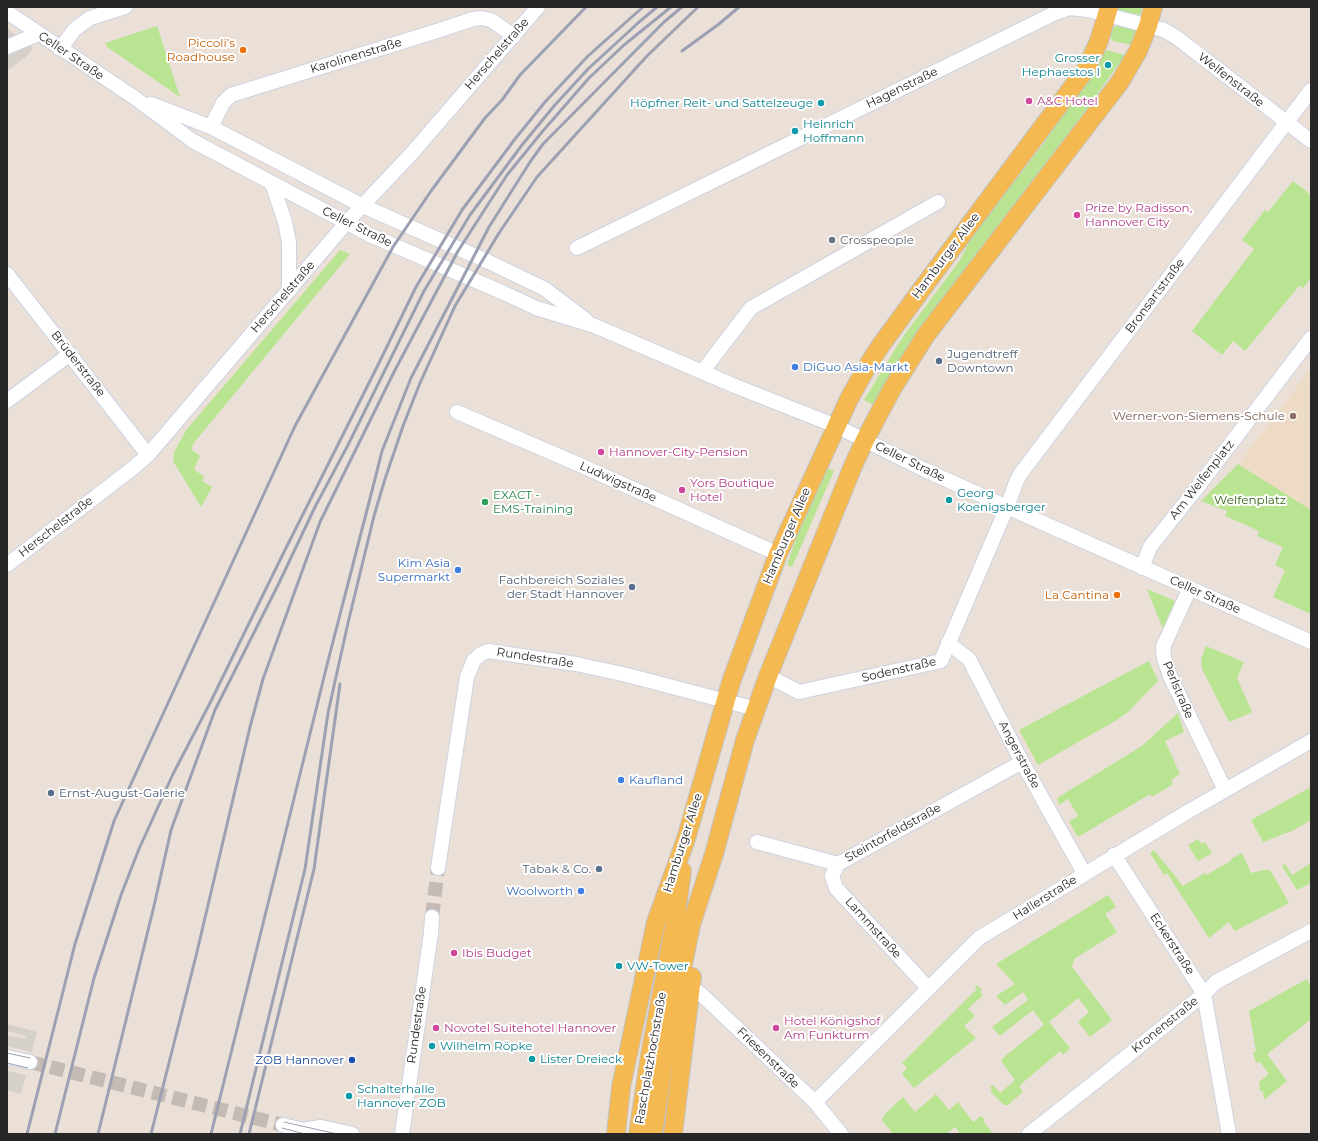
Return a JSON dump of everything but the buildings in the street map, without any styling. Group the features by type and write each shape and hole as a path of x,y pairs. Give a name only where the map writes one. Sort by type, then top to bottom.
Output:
{"main road":[{"path":"673,1134 690,986 714,854 745,740 756,709 847,480 865,440 892,389 922,342 1120,82 1138,51 1156,28 1153,7"},
{"name":"Hamburger Allee","path":"616,1134 622,1087 656,922 686,839 725,700 778,554 855,386 881,345 1086,69 1099,40 1108,11"},
{"name":"Raschplatzhochstraße","path":"653,1134 683,924 686,839"},
{"path":"683,924 714,854"},
{"name":"Raschplatzhochstraße","path":"638,1134 650,1055 683,924"}],"street":[{"path":"60,49 74,28 90,18 125,7"},
{"name":"Herschelstraße","path":"7,565 148,455 347,222 412,153 538,7"},
{"name":"Hagenstraße","path":"577,248 1053,14 1070,8 1108,11 1156,28"},
{"name":"Celler Straße","path":"7,12 135,98 193,141 370,235 536,308 595,326 702,372 836,426 925,470 1311,642"},
{"name":"Karolinenstraße","path":"211,127 224,103 231,95 473,19 481,18 491,20 514,36"},
{"name":"Welfenstraße","path":"1156,28 1176,37 1311,141"},
{"path":"7,47 38,34"},
{"name":"Bronsartstraße","path":"1007,507 1017,480 1021,474 1311,90"},
{"name":"Celler Straße","path":"135,98 211,127 363,206 489,262 545,289 595,326"},
{"path":"272,183 285,222 289,242 289,291"},
{"path":"702,372 751,308 938,202"},
{"name":"Brüderstraße","path":"7,274 148,455"},
{"name":"Am Welfenplatz","path":"1142,568 1150,547 1197,488 1311,338"},
{"path":"7,401 70,354"},
{"name":"Ludwigstraße","path":"457,412 580,465 778,554"},
{"name":"Sodenstraße","path":"768,676 800,692 940,661 1007,507"},
{"name":"Perlstraße","path":"1190,588 1163,647 1164,658 1170,676 1225,790"},
{"name":"Angerstraße","path":"948,643 969,660 1022,762 1084,873"},
{"name":"Rundestraße","path":"438,868 467,677 474,660 481,654 488,651 576,664 627,675 756,709"},
{"name":"Hallerstraße","path":"815,1102 979,938 1114,855 1311,741"},
{"name":"Steintorfeldstraße","path":"757,842 838,864 1022,762"},
{"name":"Eckerstraße","path":"1114,855 1204,994 1229,1134"},
{"name":"Lammstraße","path":"838,864 832,876 836,888 928,988"},
{"name":"Rundestraße","path":"402,1134 431,933 432,917"},
{"name":"Kronenstraße","path":"1029,1134 1204,994 1216,982 1311,931"},
{"name":"Friesenstraße","path":"690,986 702,995 815,1102 841,1134"},
{"path":"7,1057 30,1062"},
{"path":"283,1125 305,1132 321,1127 352,1134"}],"shaded area":[{"path":"7,28 33,48 27,56 7,71"},
{"name":"Werner-von-Siemens-Schule","path":"1311,368 1311,510 1238,464"},
{"path":"7,1024 37,1032 32,1052 7,1046 7,1035 25,1039 26,1036 7,1031"},
{"path":"7,1071 26,1075 21,1094 7,1090"}],"green space":[{"path":"1118,7 1142,7 1139,15 1119,11"},
{"path":"1118,25 1136,30 1139,35 1132,45 1113,41 1110,37 1113,28"},
{"path":"157,26 180,97 107,47 105,43"},
{"path":"1106,50 1125,55 1087,109 969,263 911,343 891,373 873,405 864,400 902,338 960,260 971,238 1041,147 1079,93"},
{"path":"1293,181 1311,195 1311,278 1303,288 1299,286 1245,351 1233,341 1222,355 1192,331 1254,249 1242,240 1265,210 1268,212"},
{"path":"340,250 350,254 193,444 192,450 200,456 194,469 204,477 202,481 212,487 201,507 173,461 174,452 187,429"},
{"name":"Welfenplatz","path":"1238,464 1311,510 1311,614 1273,597 1285,570 1275,565 1283,547 1257,536 1259,531 1225,516 1227,511 1201,501"},
{"path":"825,467 834,471 792,567 787,565 804,515"},
{"path":"1147,589 1175,601 1163,629"},
{"path":"1206,646 1244,662 1237,678 1252,712 1230,722 1228,720 1202,669 1201,659"},
{"path":"1149,661 1158,681 1128,712 1038,765 1019,730"},
{"path":"1178,713 1184,732 1165,741 1180,774 1171,780 1173,784 1152,797 1150,794 1078,837 1069,822 1078,816 1068,799 1059,805 1057,798 1142,746"},
{"path":"1311,787 1311,820 1294,830 1263,842 1251,820"},
{"path":"1198,839 1201,844 1205,842 1212,853 1198,861 1188,845"},
{"path":"1154,850 1183,886 1205,873 1206,875 1242,853 1251,873 1270,870 1289,903 1235,931 1229,922 1209,938 1167,873 1164,875 1150,853"},
{"path":"1311,863 1311,883 1297,890 1282,866 1285,864 1292,875"},
{"path":"1108,895 1116,907 1105,914 1117,932 1074,959 1072,967 1112,1020 1090,1037 1078,1022 1089,1012 1078,998 1049,1022 1070,1048 1063,1055 1060,1051 1019,1086 1023,1092 1008,1105 1004,1105 990,1091 992,1089 990,1087 993,1085 1000,1093 1015,1080 1001,1061 1044,1025 1033,1010 1000,1036 992,1027 1028,1000 1023,992 1005,1005 996,996 1015,984 996,964"},
{"path":"1307,979 1311,987 1311,1019 1267,1054 1287,1081 1264,1100 1263,1091 1260,1091 1259,1082 1269,1074 1260,1062 1256,1063 1253,1052 1256,1051 1249,1011"},
{"path":"977,985 982,990 980,992 983,995 968,1009 975,1016 964,1026 976,1038 914,1088 902,1074 907,1068 902,1063 977,989 975,986"},
{"path":"936,1094 949,1110 958,1102 973,1122 981,1116 992,1132 988,1134 960,1134 955,1127 946,1134 903,1134 901,1132 899,1134 893,1134 882,1120 885,1114 903,1097 915,1112"}],"tunnel":[{"path":"432,917 438,868"},
{"path":"30,1062 283,1125"}],"tram line":[{"path":"7,1053 30,1058"},
{"path":"7,1063 28,1068"},
{"path":"284,1122 337,1134"},
{"path":"282,1128 305,1134"}],"railway":[{"path":"27,1134 75,944 114,821 295,426 393,247 431,191 485,118 502,100 520,75 586,7"},
{"path":"55,1134 94,978 121,895 139,849 173,774 210,703 416,287 462,210 515,139 545,102 588,56 643,7"},
{"path":"98,1134 154,906 171,830 215,710 279,583 315,507 348,445 424,291 470,215 522,145 554,106 588,69 657,7"},
{"path":"151,1134 263,679 320,522 395,370 458,251 507,175 589,78 624,45 671,7"},
{"path":"211,1134 328,661 382,451 411,378 489,227 543,144 664,22 682,7"},
{"path":"240,1134 305,869 328,713 348,623 374,516 385,479 403,426 420,383 455,306 499,233 537,177 647,56 698,7"},
{"path":"682,51 719,24 739,7"},
{"path":"249,1134 314,869 340,684"}],"place":[{"name":"Piccoli’s Roadhouse","path":"243,50"},
{"name":"Grosser Hephaestos I","path":"1108,65"},
{"name":"A&C Hotel","path":"1029,101"},
{"name":"Höpfner Reit- und Sattelzeuge","path":"821,103"},
{"name":"Heinrich Hoffmann","path":"795,131"},
{"name":"Prize by Radisson, Hannover City","path":"1077,215"},
{"name":"Crosspeople","path":"832,240"},
{"name":"Jugendtreff Downtown","path":"939,361"},
{"name":"DiGuo Asia-Markt","path":"795,367"},
{"name":"Werner-von-Siemens-Schule","path":"1293,416"},
{"name":"Hannover-City-Pension","path":"601,452"},
{"name":"Yors Boutique Hotel","path":"682,490"},
{"name":"Georg Koenigsberger","path":"949,500"},
{"name":"EXACT - EMS-Training","path":"485,502"},
{"name":"Kim Asia Supermarkt","path":"458,570"},
{"name":"Fachbereich Soziales der Stadt Hannover","path":"632,587"},
{"name":"La Cantina","path":"1117,595"},
{"name":"Kaufland","path":"621,780"},
{"name":"Ernst-August-Galerie","path":"51,793"},
{"name":"Tabak & Co.","path":"599,869"},
{"name":"Woolworth","path":"581,891"},
{"name":"Ibis Budget","path":"454,953"},
{"name":"VW-Tower","path":"619,966"},
{"name":"Novotel Suitehotel Hannover","path":"436,1028"},
{"name":"Hotel Königshof Am Funkturm","path":"776,1028"},
{"name":"Wilhelm Röpke","path":"432,1046"},
{"name":"Lister Dreieck","path":"532,1059"},
{"name":"ZOB Hannover","path":"352,1060"},
{"name":"Schalterhalle Hannover ZOB","path":"349,1096"}]}
